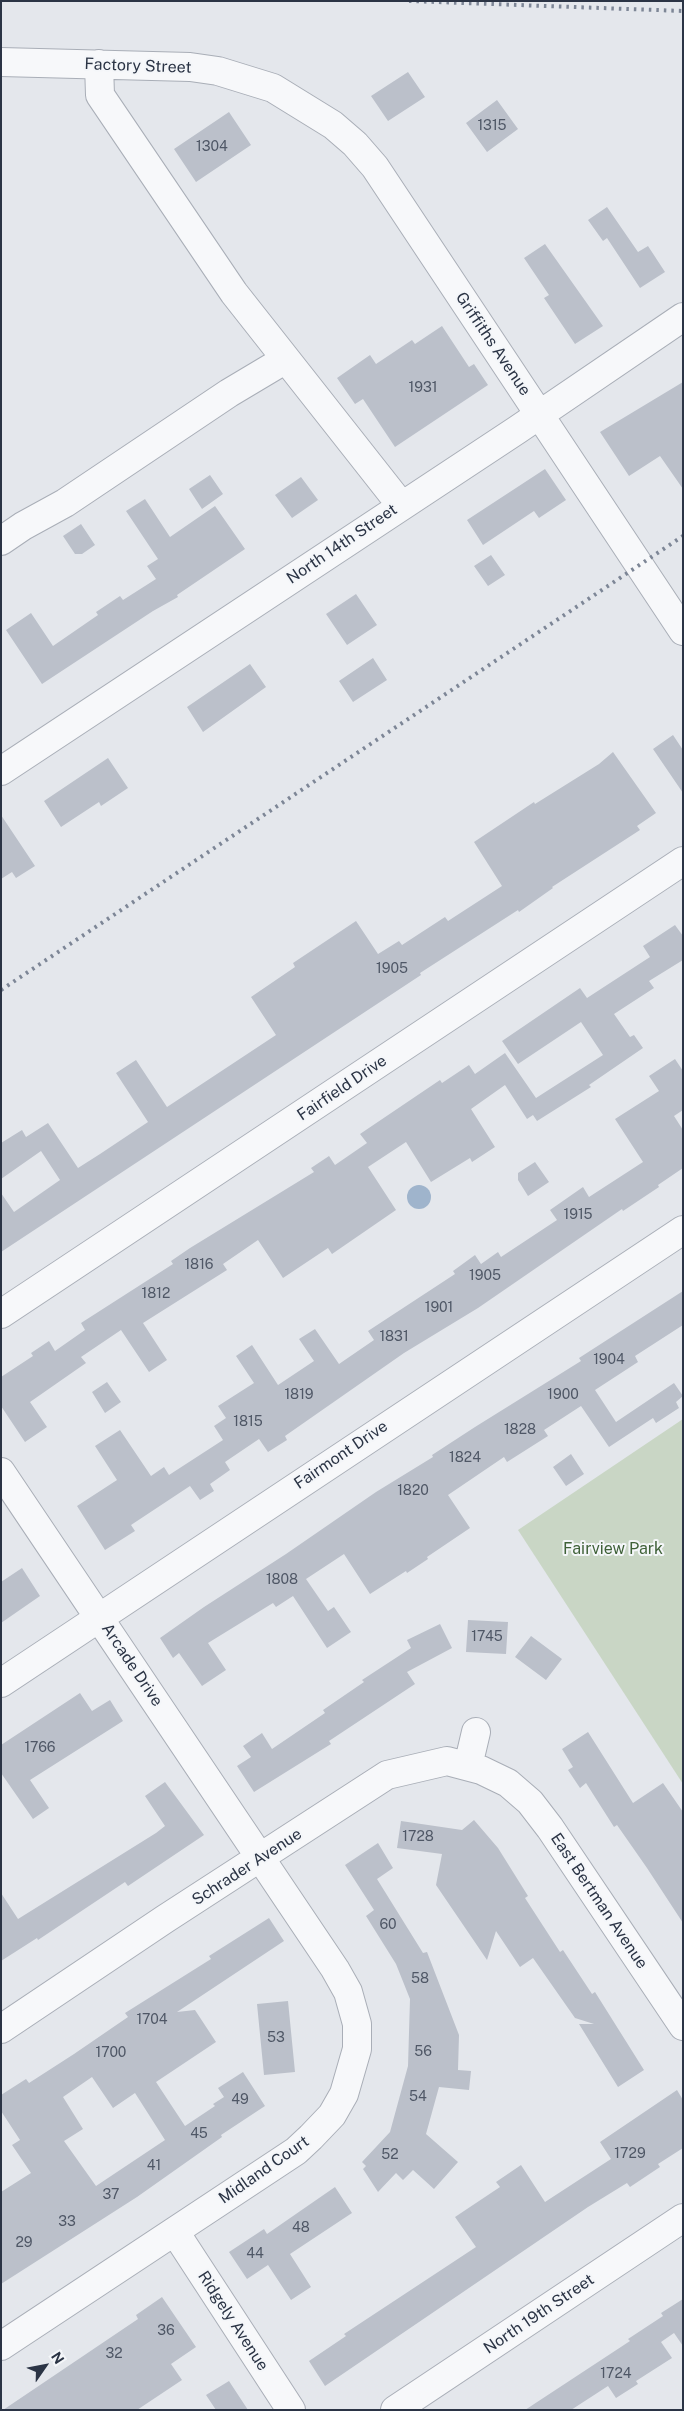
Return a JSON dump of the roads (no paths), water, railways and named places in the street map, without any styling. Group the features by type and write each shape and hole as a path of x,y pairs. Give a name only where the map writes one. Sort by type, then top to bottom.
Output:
{"street":[{"name":"Factory Street","path":"1,62 190,67 218,71 273,88"},
{"path":"99,64 100,95 234,293 401,506"},
{"name":"Griffiths Avenue","path":"273,88 333,125 355,144 375,167 683,631"},
{"name":"North 14th Street","path":"1,770 540,414 683,317"},
{"path":"1,541 65,502 229,393 286,359"},
{"name":"Fairfield Drive","path":"1,1314 683,861"},
{"name":"Fairmont Drive","path":"1,1683 683,1230"},
{"name":"Arcade Drive","path":"1,1472 261,1859"},
{"path":"468,1766 476,1732"},
{"name":"Schrader Avenue","path":"1,2029 165,1919 261,1859 387,1775 447,1761 481,1770 508,1783"},
{"name":"East Bertman Avenue","path":"508,1783 530,1802 550,1828 683,2026"},
{"name":"Midland Court","path":"1,2346 296,2151 332,2114 344,2094 357,2049 357,2024 348,1992 261,1859"},
{"name":"North 19th Street","path":"395,2410 683,2218"},
{"name":"Ridgely Avenue","path":"174,2232 291,2410"}],"water":[{"path":"414,1185 424,1185 431,1192 431,1202 424,1209 414,1209 407,1202 407,1192"}],"railway":[{"path":"409,1 683,11"},
{"path":"1,990 683,536"}],"park label":[{"name":"Fairview Park","path":"613,1549"}]}
